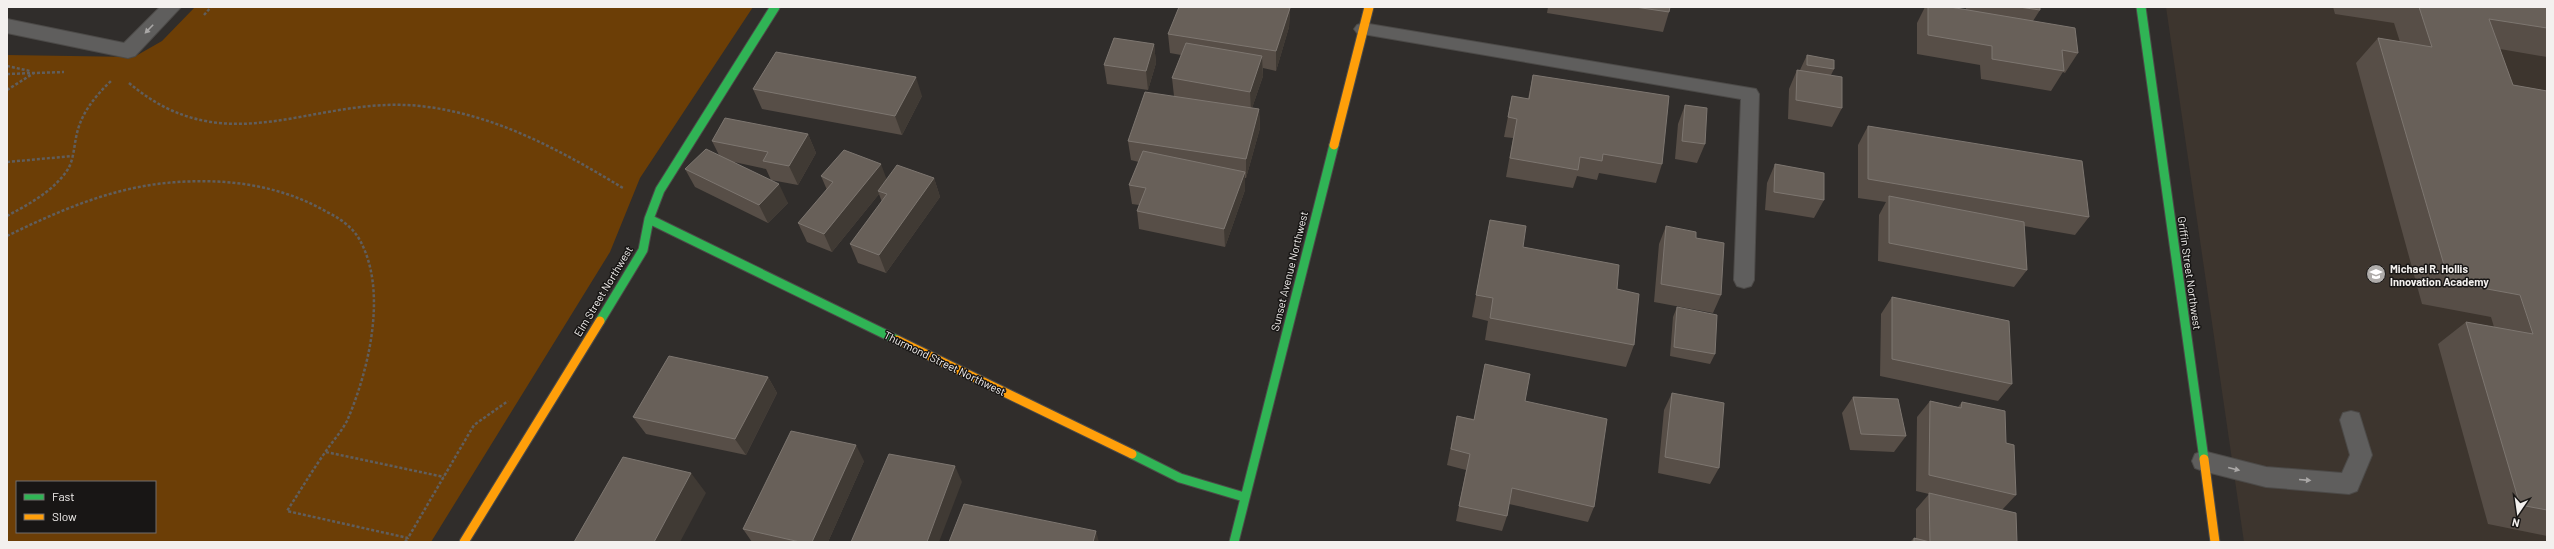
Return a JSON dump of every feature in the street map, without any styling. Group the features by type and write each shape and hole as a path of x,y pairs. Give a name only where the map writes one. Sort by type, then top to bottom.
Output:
{"street":[{"path":"7,26 128,51 171,7"},
{"name":"Elm Street Northwest","path":"464,542 643,250 649,218 660,190 775,7"},
{"name":"Sunset Avenue Northwest","path":"1234,542 1244,497 1369,7"},
{"name":"Griffin Street Northwest","path":"2141,7 2215,542"},
{"name":"Thurmond Street Northwest","path":"649,218 1180,478 1244,497"}],"lane":[{"path":"1363,29 1750,94 1744,280"},
{"path":"2203,461 2266,476 2349,484 2361,455 2351,420"}],"path":[{"path":"7,66 35,72"},
{"path":"7,90 35,72"},
{"path":"7,74 67,72"},
{"path":"7,216 32,202 55,184 67,170 73,156 78,132 85,111 97,94 118,74"},
{"path":"123,78 150,99 173,113 207,122 236,126 278,122 366,108 418,106 478,117 535,138 586,165 625,189"},
{"path":"7,162 73,156"},
{"path":"7,230 8,235 59,210 103,195 140,187 192,181 246,182 288,193 317,206 341,222 358,236 367,254 372,275 373,318 369,348 348,419 287,511 408,538"},
{"path":"405,542 474,425 511,399"},
{"path":"326,452 444,477"}],"shaded area":[{"path":"195,7 753,7 640,178 610,252 431,542 7,542 7,55 134,57 162,41"},
{"name":"Michael R. Hollis Innovation Academy","path":"2166,7 2547,7 2547,542 2244,542"}],"building":[{"path":"1179,7 1290,8 1276,51 1168,34"},
{"path":"1635,7 1670,7 1669,12"},
{"path":"1928,7 1950,7 2075,28 2078,53 2062,50 2064,71 1992,59 1992,46 1928,35"},
{"path":"2019,7 2040,7 2040,10"},
{"path":"2419,7 2547,7 2547,28 2489,19 2513,85 2547,91 2547,510 2520,505 2466,322 2533,334 2520,295 2449,282 2378,38 2432,47"},
{"path":"1114,38 1154,44 1146,71 1104,65"},
{"path":"1186,43 1262,56 1250,92 1172,78"},
{"path":"776,52 916,77 895,116 753,89"},
{"path":"1807,55 1834,60 1834,69 1807,65"},
{"path":"1797,70 1842,77 1842,108 1796,100"},
{"path":"1533,75 1669,96 1662,164 1603,154 1602,161 1580,157 1578,170 1510,158 1517,119 1508,117 1512,96 1529,99"},
{"path":"1145,92 1259,109 1246,159 1128,141"},
{"path":"1685,105 1707,108 1705,144 1682,141"},
{"path":"725,118 808,134 789,166 763,161 768,152 712,141"},
{"path":"1868,126 2082,161 2089,217 1868,179"},
{"path":"706,149 779,184 759,205 685,169"},
{"path":"844,150 881,164 824,234 798,223 833,182 821,176"},
{"path":"1143,151 1245,172 1224,229 1137,211 1146,188 1129,185"},
{"path":"1775,164 1824,173 1824,200 1774,192"},
{"path":"897,165 934,178 879,255 850,244 887,194 878,191"},
{"path":"1889,196 2024,222 2027,270 1889,243"},
{"path":"1490,220 1526,226 1523,247 1619,265 1617,289 1639,294 1634,345 1490,318 1493,298 1476,295"},
{"path":"1666,226 1696,232 1696,238 1724,243 1721,295 1661,284"},
{"path":"1892,297 2009,321 2012,384 1892,359"},
{"path":"1677,307 1717,315 1715,354 1674,347"},
{"path":"669,356 768,377 735,439 633,417"},
{"path":"1485,364 1530,374 1525,401 1607,419 1594,507 1512,488 1507,516 1459,506 1470,454 1451,449 1457,416 1474,420"},
{"path":"1672,393 1724,403 1719,468 1665,457"},
{"path":"1853,397 1898,399 1906,436 1861,434"},
{"path":"1930,401 1961,408 1962,402 2005,411 2006,443 2014,445 2016,495 1929,475"},
{"path":"791,431 856,445 812,542 800,542 743,529"},
{"path":"889,454 955,466 927,542 851,542"},
{"path":"623,457 691,473 654,542 574,542"},
{"path":"1929,493 2016,513 2017,542 1930,542"},
{"path":"964,504 1096,531 1093,542 949,542"},
{"path":"1914,538 1930,542 1914,542"}],"traffic: fast":[{"path":"600,321 643,250 649,219 660,190 775,7"},
{"path":"2141,7 2204,459"},
{"path":"1234,542 1334,145"},
{"path":"649,219 897,340"},
{"path":"1132,454 1180,478 1244,497"}],"traffic: slow":[{"path":"1334,145 1369,7"},
{"path":"464,542 600,321"},
{"path":"897,340 1132,454"},
{"path":"2204,459 2215,542"}],"place":[{"name":"Michael R. Hollis Innovation Academy","path":"2376,274"}]}
